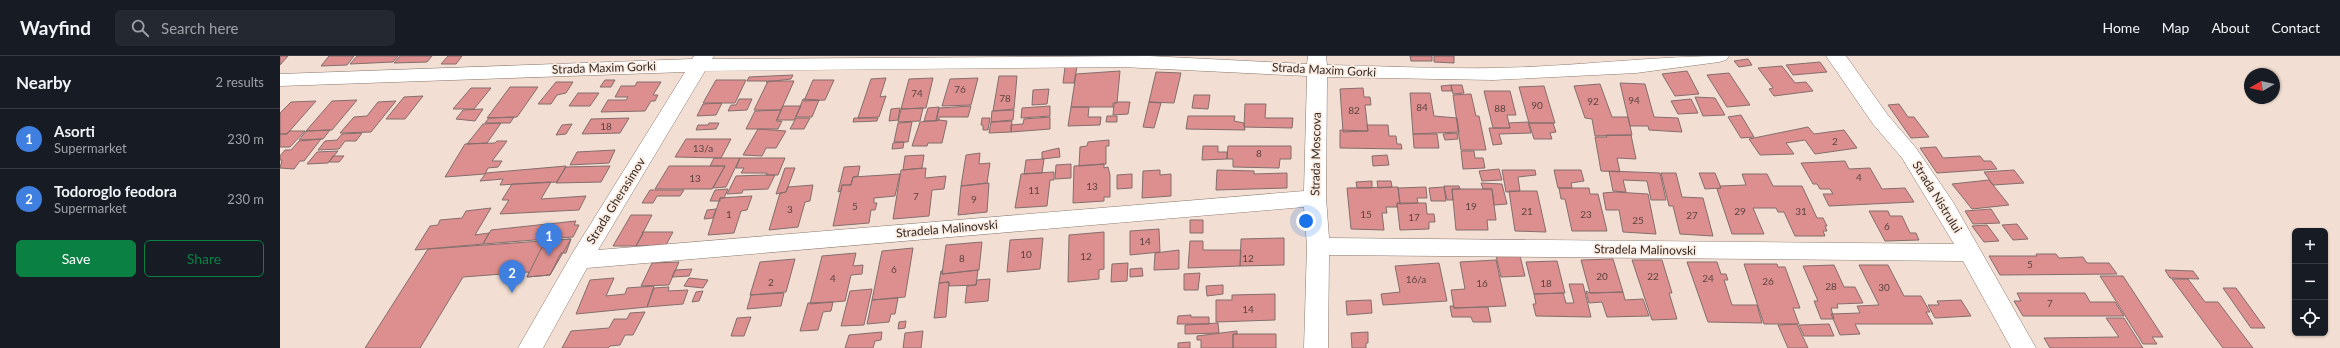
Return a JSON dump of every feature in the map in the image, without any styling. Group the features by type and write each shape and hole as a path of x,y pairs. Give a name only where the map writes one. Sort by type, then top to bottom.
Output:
{"street":[{"name":"Strada Maxim Gorki","path":"280,80 702,61 1122,61 1232,65 1317,64 1493,74 1587,71 1636,67 1719,56"},
{"name":"Strada Nistrului","path":"1836,56 1880,119 1908,153 1972,253 2024,348"},
{"name":"Strada Gherasimov","path":"530,348 580,260 702,61"},
{"name":"Strada Moscova","path":"1316,348 1318,246 1315,198 1317,64"},
{"name":"Stradela Malinovski","path":"580,260 1315,198"},
{"name":"Stradela Malinovski","path":"1318,246 1972,253"}],"building":[{"path":"280,56 288,56 280,65"},
{"path":"329,56 354,56 347,65 321,66"},
{"path":"357,56 398,56 393,62 350,64"},
{"path":"400,56 432,56 427,62 394,63"},
{"path":"448,56 462,56 456,64 441,64"},
{"path":"1410,56 1432,56 1432,61 1411,61"},
{"path":"1434,56 1454,56 1454,63 1434,62"},
{"path":"1748,59 1752,65 1739,67 1734,61"},
{"path":"1820,62 1827,72 1793,75 1786,65"},
{"path":"1782,66 1795,83 1806,82 1813,91 1774,96 1769,89 1773,88 1758,68"},
{"path":"1065,67 1077,67 1074,83 1063,83"},
{"path":"1120,71 1117,103 1113,103 1113,107 1071,107 1076,74"},
{"path":"1687,71 1699,94 1675,96 1662,74"},
{"path":"1156,72 1181,73 1174,103 1149,102"},
{"path":"1729,73 1750,105 1727,107 1707,75"},
{"path":"793,75 791,79 766,82 767,81 747,81 749,77"},
{"path":"999,76 1017,76 1014,109 993,111"},
{"path":"886,78 880,97 886,96 879,117 858,118 871,79"},
{"path":"933,78 926,108 901,109 909,79"},
{"path":"978,78 971,105 942,106 950,79"},
{"path":"605,80 615,80 611,87 600,87"},
{"path":"716,80 746,80 735,103 703,103"},
{"path":"813,80 834,80 825,100 804,101"},
{"path":"768,81 794,81 781,110 754,110"},
{"path":"556,82 573,82 566,93 557,95 551,104 538,104"},
{"path":"637,82 661,82 653,95 658,95 655,101 651,101 645,111 601,112 608,100 626,100 628,97 615,97 621,86 635,86"},
{"path":"1620,83 1645,84 1654,117 1678,118 1682,132 1649,130 1648,126 1630,126"},
{"path":"1600,84 1612,117 1628,117 1632,135 1595,136 1592,119 1585,118 1574,86"},
{"path":"1451,85 1452,91 1442,91 1441,86"},
{"path":"1451,85 1462,85 1464,93 1453,94"},
{"path":"1544,86 1555,123 1529,123 1519,87"},
{"path":"510,87 538,87 517,117 487,118"},
{"path":"471,88 491,88 474,109 453,109"},
{"path":"1363,88 1364,97 1370,97 1371,105 1365,105 1368,131 1343,132 1340,89"},
{"path":"1049,89 1047,104 1032,105 1033,90"},
{"path":"1484,91 1510,91 1516,115 1507,115 1510,128 1493,128"},
{"path":"578,93 599,93 590,106 569,106"},
{"path":"1410,93 1430,93 1434,116 1457,118 1459,132 1413,134"},
{"path":"1471,94 1476,116 1479,116 1486,150 1461,150 1453,95"},
{"path":"1194,95 1210,95 1208,109 1192,108"},
{"path":"423,96 405,119 386,119 404,97"},
{"path":"1695,97 1715,98 1725,115 1703,116"},
{"path":"739,99 752,99 747,110 728,111 731,105 736,105"},
{"path":"803,99 819,100 812,117 796,117"},
{"path":"1691,99 1698,113 1678,114 1671,101"},
{"path":"357,100 332,130 306,131 332,101"},
{"path":"316,101 287,134 280,134 280,113 291,102"},
{"path":"396,101 371,132 340,133 354,117 367,116 378,102"},
{"path":"1117,102 1130,102 1128,114 1113,115 1114,104"},
{"path":"1149,102 1161,103 1154,128 1143,127"},
{"path":"722,103 716,115 697,116 703,104"},
{"path":"1245,104 1266,104 1265,118 1293,118 1292,128 1244,127"},
{"path":"1899,104 1908,117 1914,117 1929,137 1911,138 1888,105"},
{"path":"783,106 801,106 794,120 777,120"},
{"path":"971,106 968,117 939,117 939,120 936,121 939,108"},
{"path":"1050,106 1050,116 1021,118 1022,108"},
{"path":"939,107 936,121 924,121 928,108"},
{"path":"1071,107 1089,107 1088,117 1101,117 1100,125 1068,126"},
{"path":"900,108 898,120 889,121 891,109"},
{"path":"923,108 920,121 898,122 901,109"},
{"path":"483,109 475,121 456,119 463,110"},
{"path":"781,110 776,121 782,121 778,129 746,129 755,111"},
{"path":"1014,110 1013,120 991,122 992,111"},
{"path":"1741,115 1754,137 1741,138 1728,117"},
{"path":"1107,116 1117,116 1117,122 1106,122"},
{"path":"1188,116 1235,116 1234,121 1244,123 1245,130 1186,129"},
{"path":"514,117 510,123 485,123 489,118"},
{"path":"1050,117 1050,129 1011,132 1011,125 1023,124 1024,119"},
{"path":"629,118 620,133 582,134 591,119"},
{"path":"796,118 810,118 804,129 790,129"},
{"path":"854,118 878,118 877,121 853,122"},
{"path":"982,118 990,118 988,130 983,130 983,125 981,125"},
{"path":"939,120 947,121 942,143 928,143 927,146 912,146 920,122"},
{"path":"1012,121 1011,132 989,133 991,122"},
{"path":"912,122 908,142 894,142 898,123"},
{"path":"1528,122 1531,133 1499,134 1502,144 1493,145 1489,128 1510,128 1509,123"},
{"path":"501,123 487,143 467,144 483,124"},
{"path":"709,123 719,123 716,129 696,130 698,125 708,125"},
{"path":"1529,123 1553,123 1556,132 1550,133 1552,139 1534,139"},
{"path":"572,124 566,134 556,135 562,125"},
{"path":"1367,125 1388,125 1389,136 1396,136 1397,144 1401,144 1402,149 1340,148 1340,130 1368,131"},
{"path":"1808,127 1814,134 1844,130 1857,148 1815,154 1805,140 1786,143 1794,154 1760,155 1749,139"},
{"path":"758,129 786,131 776,148 766,148 762,156 743,155"},
{"path":"330,130 323,139 299,140 306,131"},
{"path":"289,131 305,131 290,147 280,147 280,134 287,134"},
{"path":"362,133 356,141 345,141 339,149 318,150 325,141 337,140 342,134"},
{"path":"1457,133 1458,139 1445,140 1443,134"},
{"path":"1413,134 1437,134 1439,148 1414,148"},
{"path":"1606,135 1631,135 1636,159 1617,158 1620,172 1601,171 1595,137 1607,137"},
{"path":"321,139 304,161 300,161 294,169 280,168 282,160 280,160 280,156 285,150 291,150 299,141"},
{"path":"686,139 731,139 721,158 675,157"},
{"path":"1109,140 1109,146 1106,146 1106,164 1079,166 1080,147 1087,146 1088,142"},
{"path":"497,141 507,141 492,161 502,161 498,167 488,168 485,174 445,177 465,144 495,143"},
{"path":"904,142 903,148 892,149 893,143"},
{"path":"1203,146 1218,146 1218,152 1227,152 1227,159 1202,160"},
{"path":"1228,146 1291,146 1291,159 1280,159 1279,168 1233,167 1233,159 1227,159"},
{"path":"1936,147 1943,158 1980,156 1984,161 1991,161 1997,169 1937,173 1920,148"},
{"path":"1059,148 1060,157 1042,159 1042,152"},
{"path":"615,150 609,163 570,165 577,152"},
{"path":"338,151 328,163 307,164 317,152"},
{"path":"1461,151 1474,151 1475,158 1483,158 1485,168 1463,169"},
{"path":"980,153 979,164 990,163 987,183 961,186 966,155"},
{"path":"924,155 922,168 903,170 905,156"},
{"path":"1387,155 1389,165 1373,166 1372,156"},
{"path":"333,156 344,156 339,162 329,162"},
{"path":"714,158 740,158 726,187 713,188 725,166 710,166"},
{"path":"740,158 785,158 778,175 766,175 767,173 741,173 744,168 736,168"},
{"path":"1044,159 1042,173 1024,174 1026,160"},
{"path":"1845,161 1849,169 1870,168 1882,189 1905,188 1914,202 1829,206 1823,194 1833,194 1830,189 1820,189 1817,184 1813,184 1801,163"},
{"path":"1071,164 1071,178 1055,179 1056,165"},
{"path":"1104,164 1104,168 1108,167 1110,175 1110,197 1104,197 1104,201 1073,203 1074,166"},
{"path":"566,166 557,182 500,185 503,179 480,181 486,173"},
{"path":"610,166 601,182 556,183 566,167"},
{"path":"669,166 725,166 712,189 655,189"},
{"path":"860,166 858,176 853,177 851,185 842,185 841,191 838,192 844,167"},
{"path":"785,168 795,168 786,192 776,194"},
{"path":"926,168 925,178 946,176 944,189 932,190 929,216 893,219 901,170"},
{"path":"1499,169 1502,180 1482,181 1479,171"},
{"path":"1160,170 1160,175 1171,174 1171,196 1142,198 1143,171"},
{"path":"1217,170 1254,171 1254,174 1287,173 1287,188 1216,190"},
{"path":"1502,170 1535,170 1536,175 1518,177 1520,191 1506,192"},
{"path":"1554,170 1581,170 1584,181 1571,183 1572,188 1558,188"},
{"path":"2014,170 2024,183 1993,185 1984,172"},
{"path":"1609,171 1660,173 1666,200 1651,200 1647,181 1623,180 1626,192 1613,191"},
{"path":"1054,172 1054,180 1050,180 1047,206 1015,208 1021,174"},
{"path":"1661,173 1676,173 1682,197 1703,198 1713,236 1680,234 1673,206 1669,206"},
{"path":"1699,173 1715,173 1721,188 1705,189"},
{"path":"900,174 895,196 874,198 874,203 877,203 875,210 871,210 869,223 833,226 842,185 851,185 853,177"},
{"path":"1132,174 1132,188 1117,189 1117,175"},
{"path":"1742,174 1767,174 1773,186 1802,186 1817,218 1823,218 1827,226 1825,226 1827,231 1823,231 1825,236 1795,236 1784,212 1778,212 1776,208 1753,208 1764,234 1732,234 1717,189 1721,188 1720,186 1746,185"},
{"path":"775,175 768,189 743,190 742,193 727,194 736,176"},
{"path":"1989,180 2009,205 1972,209 1952,184"},
{"path":"1372,181 1372,188 1357,188 1356,182"},
{"path":"1377,181 1391,181 1392,187 1378,188"},
{"path":"551,182 541,199 586,196 579,210 500,214 509,200 502,200 512,184"},
{"path":"989,183 987,212 958,215 961,186"},
{"path":"1481,183 1502,184 1507,204 1494,205 1492,189 1483,189"},
{"path":"813,185 810,201 805,202 798,227 769,230 780,193 786,192 788,187"},
{"path":"1444,186 1459,186 1460,189 1452,189 1453,200 1447,200"},
{"path":"1398,187 1400,204 1397,203 1397,207 1386,207 1387,213 1382,213 1384,230 1351,229 1347,188"},
{"path":"1426,187 1427,198 1417,198 1418,203 1400,204 1398,188"},
{"path":"1444,187 1446,201 1431,201 1429,188"},
{"path":"1559,188 1589,188 1590,194 1598,194 1607,231 1572,231 1565,199 1561,199"},
{"path":"728,189 724,198 720,198 720,201 710,201 715,190"},
{"path":"1452,189 1492,189 1496,220 1487,220 1488,230 1456,230"},
{"path":"650,190 684,190 680,196 657,196 653,203 642,203"},
{"path":"1509,191 1537,191 1546,232 1515,231"},
{"path":"1615,192 1648,194 1656,234 1623,232 1619,210 1606,210 1603,193"},
{"path":"752,196 747,210 741,211 734,233 708,235 720,198"},
{"path":"1397,203 1426,203 1427,214 1434,214 1435,222 1429,222 1429,229 1400,230"},
{"path":"491,208 475,235 489,233 483,244 415,250 430,226 438,225 440,220 462,218 466,211"},
{"path":"716,209 713,218 704,219 707,210"},
{"path":"1991,209 2000,223 1973,224 1965,211"},
{"path":"1869,211 1888,211 1890,216 1902,216 1910,233 1916,233 1919,240 1885,241"},
{"path":"631,215 652,215 636,246 613,246"},
{"path":"1190,220 1203,220 1203,233 1190,233"},
{"path":"576,221 574,225 579,225 573,237 483,244 491,230"},
{"path":"2017,224 2028,239 2013,240 2002,225"},
{"path":"1987,225 1999,241 1984,242 1972,226"},
{"path":"1159,229 1160,252 1130,255 1130,231"},
{"path":"642,232 673,232 666,245 636,246 643,234"},
{"path":"1104,232 1104,269 1099,270 1099,279 1068,282 1069,235"},
{"path":"1043,238 1040,269 1007,272 1010,240"},
{"path":"1284,238 1284,265 1240,266 1241,239"},
{"path":"571,239 566,253 561,253 550,275 527,277 529,272 463,277 420,348 365,348 428,249"},
{"path":"571,239 550,275 527,277 545,241"},
{"path":"1190,241 1203,241 1203,250 1241,250 1240,266 1188,268"},
{"path":"982,242 979,270 942,274 946,245"},
{"path":"913,248 905,297 872,300 882,251"},
{"path":"1179,250 1179,269 1154,270 1155,253"},
{"path":"856,253 853,266 863,265 862,274 851,275 845,301 810,304 822,256"},
{"path":"2036,254 2056,254 2059,258 2083,257 2087,263 2109,263 2117,274 2000,275 1989,256 2037,256"},
{"path":"1496,256 1520,256 1525,276 1501,277"},
{"path":"795,259 786,292 750,295 760,262"},
{"path":"1613,259 1623,292 1590,293 1581,260"},
{"path":"1496,260 1506,306 1454,308 1451,290 1465,289 1460,262"},
{"path":"1632,260 1662,260 1672,293 1669,293 1677,319 1652,320"},
{"path":"1557,261 1565,293 1534,294 1526,262"},
{"path":"679,262 669,285 641,286 652,263"},
{"path":"1687,262 1717,262 1721,274 1726,274 1728,280 1724,280 1732,305 1757,305 1762,323 1708,322"},
{"path":"1128,263 1127,281 1111,282 1112,264"},
{"path":"1439,263 1447,301 1383,305 1381,294 1400,292 1395,266"},
{"path":"1744,264 1777,264 1778,267 1785,267 1800,308 1793,308 1799,324 1764,324"},
{"path":"1834,265 1844,287 1855,287 1863,303 1837,304 1838,308 1831,308 1834,319 1821,319 1814,301 1818,301 1803,266"},
{"path":"1859,265 1888,265 1904,296 1921,296 1930,312 1926,312 1933,324 1855,324 1860,334 1840,335 1831,314 1860,313 1857,306 1879,305"},
{"path":"1142,268 1143,276 1130,277 1130,269"},
{"path":"692,269 689,276 672,277 675,270"},
{"path":"978,270 976,285 949,286 949,282 939,283 941,271 942,274"},
{"path":"2165,270 2193,271 2199,279 2170,278"},
{"path":"1200,273 1198,290 1184,290 1184,274"},
{"path":"2100,276 2123,276 2163,337 2152,337 2157,344 2143,344"},
{"path":"614,278 606,296 625,294 627,288 654,286 647,307 576,314 590,280"},
{"path":"689,278 708,280 703,288 684,286"},
{"path":"990,279 988,301 965,303 967,286 976,285 977,280"},
{"path":"2172,279 2188,279 2205,302 2218,302 2253,348 2223,348"},
{"path":"949,282 946,317 934,318 939,283"},
{"path":"1569,284 1583,284 1591,317 1536,316 1533,304 1536,304 1534,294 1563,293 1566,303 1574,303"},
{"path":"1223,285 1223,294 1207,296 1206,286"},
{"path":"669,287 668,291 688,290 683,304 647,307 654,288"},
{"path":"2223,288 2236,288 2265,328 2251,328"},
{"path":"872,289 864,325 841,326 850,291"},
{"path":"703,291 699,301 692,302 696,292"},
{"path":"1586,291 1590,293 1623,292 1625,300 1643,299 1649,316 1607,317 1602,302 1589,303"},
{"path":"784,293 781,306 747,309 751,295"},
{"path":"2017,293 2085,293 2090,302 2115,302 2124,316 2023,316 2014,301 2021,301"},
{"path":"1275,294 1275,320 1216,322 1216,300 1232,300 1232,295"},
{"path":"898,298 895,314 891,314 889,322 867,324 872,300"},
{"path":"1371,300 1372,313 1347,315 1346,301"},
{"path":"1961,300 1971,316 1935,318 1928,305 1939,305 1937,301"},
{"path":"833,302 831,311 823,312 818,330 800,331 808,303"},
{"path":"1450,306 1453,306 1454,308 1488,307 1491,322 1473,322 1471,317 1452,317"},
{"path":"645,312 633,335 625,335 620,345 610,346 608,348 562,348 571,331 609,328 614,319 627,319 630,313"},
{"path":"1191,315 1191,317 1209,317 1209,324 1177,324 1178,316"},
{"path":"751,317 744,336 731,336 737,318"},
{"path":"2106,318 2124,318 2143,348 2050,348 2044,338 2119,337"},
{"path":"906,321 905,328 898,329 899,322"},
{"path":"1218,323 1219,333 1185,334 1185,325"},
{"path":"1797,324 1808,348 1788,348 1778,325"},
{"path":"1829,324 1834,336 1804,336 1799,325"},
{"path":"923,331 921,348 903,348 905,333"},
{"path":"1237,331 1237,334 1233,334 1233,348 1201,348 1201,340 1197,340 1197,336"},
{"path":"882,332 881,340 875,341 873,348 845,348 849,335"},
{"path":"1368,332 1368,343 1366,343 1366,348 1352,348 1351,333"},
{"path":"1233,334 1276,334 1276,348 1233,348"},
{"path":"1190,342 1190,348 1178,348 1178,343"}],"place":[{"name":"Asorti","path":"549,256"},
{"name":"Todoroglo feodora","path":"512,293"}]}
